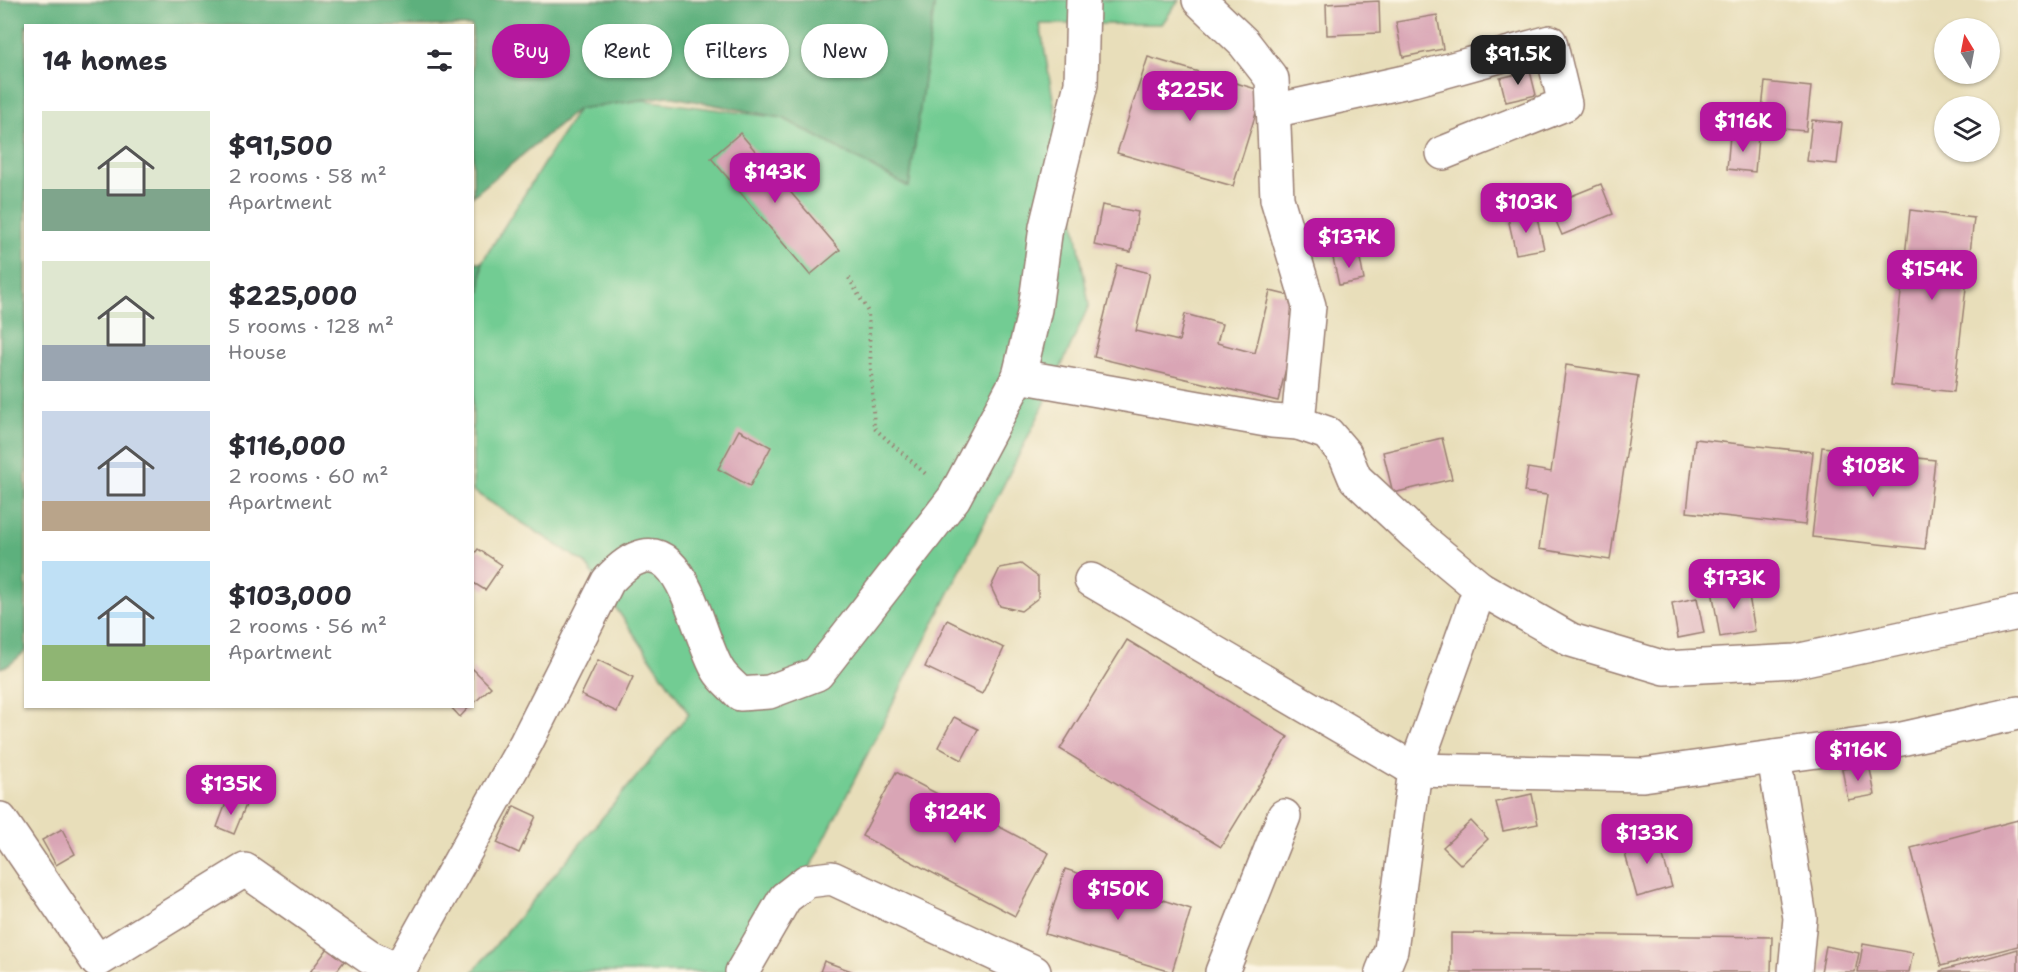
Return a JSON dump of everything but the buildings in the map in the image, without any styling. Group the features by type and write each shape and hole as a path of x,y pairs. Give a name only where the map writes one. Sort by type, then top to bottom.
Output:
{"street":[{"path":"0,819 97,961 245,870 369,957 398,972 526,743 608,581 620,568 636,558 654,556 670,565 687,591 718,671 740,694 769,692 817,674 954,498 1019,376 1035,309 1046,227 1081,84 1083,0"},
{"path":"1199,0 1244,43 1272,79 1277,199 1309,306 1298,423"},
{"path":"1273,111 1413,80 1550,42 1565,104 1443,153"},
{"path":"1019,376 1272,421 1298,423 1327,433 1345,454 1355,478 1415,534 1480,588 1571,640 1665,668 1796,661 2018,613"},
{"path":"1090,580 1415,770 1643,775 1897,740 2018,712"},
{"path":"1382,972 1391,950 1415,770 1480,588"},
{"path":"1774,757 1800,918 1795,972"},
{"path":"1222,972 1284,816"},
{"path":"742,972 785,898 807,881 832,878 1034,972"}],"path":[{"path":"849,278 868,312 874,428 954,498"}],"green space":[{"path":"0,0 935,0 909,187 783,118 668,96 578,109 474,195 474,24 24,24 24,653 9,665 0,668"},
{"path":"935,0 1179,0 1162,24 1040,24 1089,305 1043,407 785,917 747,972 473,972 689,714 585,563 474,492 474,293 481,290 482,262 578,109 643,100 783,118 909,187"},
{"path":"474,262 482,262 481,291 474,294"}]}
